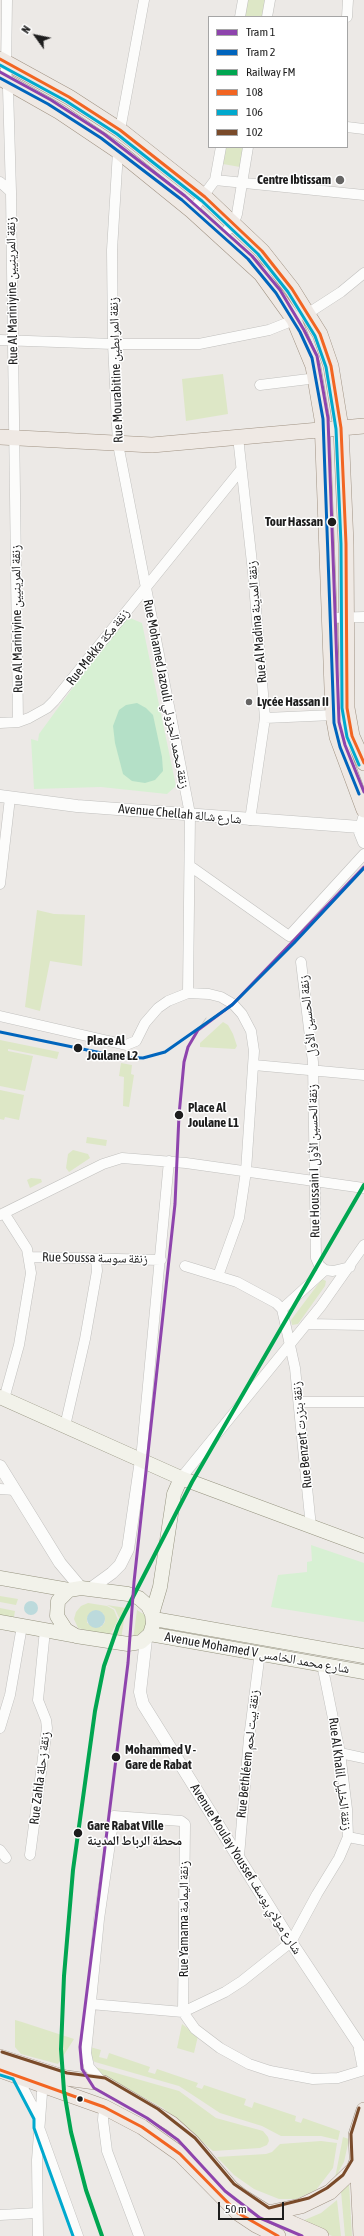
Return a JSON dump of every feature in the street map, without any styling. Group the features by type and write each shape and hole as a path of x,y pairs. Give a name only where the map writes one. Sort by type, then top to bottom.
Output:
{"main road":[{"path":"3,60 69,97 120,130 205,197 262,251 292,289 301,317 305,344 317,378 323,434 333,714 337,737 364,810"},
{"path":"3,80 60,112 118,151 192,211 221,237 261,274 301,317 320,334 328,355 341,433 346,544 347,708 352,736 364,763"},
{"path":"341,433 364,426"},
{"path":"7,441 152,450 323,434 341,433 364,436"},
{"path":"2,1398 180,1478 364,1546"},
{"path":"0,1622 128,1644 138,1644 148,1636 160,1587 174,1494 180,1478"},
{"path":"0,1578 134,1596 148,1606 153,1616"},
{"path":"76,1636 63,1628 57,1616 58,1601 80,1589"},
{"name":"Avenue Mohamed V شارع محمد الخامس","path":"153,1616 364,1656"},
{"name":"Avenue Mohamed V شارع محمد الخامس","path":"148,1636 260,1652 364,1672"},
{"path":"0,2058 104,2106 142,2127 171,2148 238,2213 256,2225 278,2236"},
{"path":"0,2070 16,2075 103,2083 172,2124 192,2142 231,2188 268,2213 321,2236"},
{"path":"360,2236 356,2135 364,2110"},
{"path":"268,2213 301,2206 321,2198 347,2178 358,2161 364,2142"}],"street":[{"name":"Rue Al Mariniyine زنقة المرينيين","path":"7,0 3,80 11,192 12,341 7,441 18,722"},
{"path":"120,130 144,0"},
{"path":"240,16 242,0"},
{"path":"268,16 270,0"},
{"path":"347,16 348,0"},
{"path":"348,127 364,129"},
{"path":"192,211 205,197 215,180 221,148"},
{"path":"221,237 234,223 244,183 248,148"},
{"name":"Rue Mourabitine زنقة المرابطين","path":"118,151 112,250 113,344 119,449 145,587"},
{"path":"215,180 364,195"},
{"path":"0,182 11,192"},
{"path":"0,340 113,344 199,344 269,330 301,317 341,292 364,273"},
{"path":"260,385 317,378"},
{"name":"Rue Al Madina زنقة المدينة","path":"238,442 240,471 253,572 265,718 250,820"},
{"name":"Rue Mekka زنقة مكة","path":"0,723 18,722 39,713 54,701 240,471"},
{"name":"Rue Mohamed Jazouli زنقة محمد الجزولي","path":"145,587 190,814 188,993"},
{"path":"330,618 364,617"},
{"path":"265,718 333,714"},
{"path":"0,884 5,797"},
{"name":"Avenue Chellah شارع شالة","path":"5,797 77,806 250,820 362,822"},
{"path":"362,822 364,842"},
{"path":"190,866 205,875 286,936 292,935 364,854"},
{"name":"زنقة الحسين الأول","path":"301,962 313,1071"},
{"path":"0,1016 124,1044 132,1044 136,1041 145,1023 158,1008 168,1001 188,993 209,994 221,997 232,1004 242,1014 251,1031 254,1065 246,1171 239,1218 218,1276"},
{"path":"254,1065 364,1075"},
{"name":"Rue Houssain I زنقة الحسين الأول","path":"313,1071 316,1258 318,1265 325,1270"},
{"path":"2,1398 19,1345 31,1273 29,1257 23,1242 2,1214 115,1159 128,1158 169,1161 364,1188"},
{"path":"0,1466 60,1563 80,1589 117,1568 128,1549 141,1460 161,1260 169,1161"},
{"path":"180,1478 306,1324 363,1248"},
{"name":"Rue Soussa زنقة سوسة","path":"29,1257 161,1260"},
{"path":"65,1426 85,1339 97,1271 96,1259"},
{"path":"185,1266 218,1276 258,1293 276,1303 282,1309 325,1270 350,1267"},
{"name":"Rue Benzert زنقة بنزرت","path":"282,1309 290,1343 299,1402 311,1527"},
{"path":"306,1324 364,1325"},
{"path":"299,1402 364,1402"},
{"path":"0,1489 15,1490"},
{"path":"0,1728 10,1695 22,1626"},
{"name":"Rue Zahla زنقة زحلة","path":"30,1855 47,1728 46,1720 38,1700 45,1630"},
{"name":"Avenue Moulay Youssef شارع مولاي يوسف","path":"148,1636 140,1698 291,1942 362,2051 364,2070"},
{"name":"Rue Bethléem زنقة بيت لحم","path":"239,1856 249,1738 260,1652"},
{"name":"Rue Al Khalil زنقة الخليل","path":"291,1942 339,1858 348,1837 347,1809 340,1753 322,1664"},
{"path":"340,1753 364,1758"},
{"name":"Rue Yamama زنقة اليمامة","path":"90,2004 104,1880 114,1816 181,1821 185,1823 186,1827 184,1862 183,2012"},
{"path":"348,1837 364,1840"},
{"path":"103,2083 91,2071 86,2057 90,2004 183,2012 236,1985 291,1942"},
{"path":"183,2012 195,2029 220,2048 249,2064 270,2071 313,2079 338,2078 364,2070"},
{"path":"16,2075 39,2122 78,2236"},
{"path":"38,2236 37,2213 39,2122 43,2078"},
{"path":"104,2106 103,2120 107,2151 140,2236"},
{"path":"0,2215 37,2213"}],"green space":[{"path":"246,0 266,0 263,16 243,16"},
{"path":"225,148 243,148 240,167 223,164"},
{"path":"223,374 228,414 186,421 182,379"},
{"path":"125,616 142,623 176,786 167,794 101,787 34,789 31,739 38,741 39,734"},
{"path":"137,703 146,708 153,715 162,757 163,771 155,780 145,783 132,781 123,774 115,743 113,726 119,710 126,705"},
{"path":"37,910 54,914 85,915 82,966 50,961 40,1011 25,1007"},
{"path":"223,1022 228,1025 233,1034 237,1046 235,1049 200,1047 200,1043"},
{"path":"0,1040 59,1052 57,1059 8,1049 8,1051 33,1056 25,1091 0,1086"},
{"path":"121,1063 132,1065 131,1074 134,1075 129,1107 123,1106 124,1077 119,1076"},
{"path":"0,1090 24,1095 19,1120 5,1117 4,1120 0,1119"},
{"path":"87,1137 107,1140 106,1146 86,1143"},
{"path":"73,1150 88,1154 90,1158 69,1172 66,1168 68,1154"},
{"path":"31,1178 41,1179 42,1182 30,1188 27,1180"},
{"path":"322,1279 326,1281 325,1286 298,1324 292,1325 291,1320"},
{"path":"311,1545 364,1563 364,1622 271,1607 278,1575 307,1572 307,1562 312,1561"},
{"path":"0,1596 18,1599 16,1605 0,1602"},
{"path":"88,1603 107,1606 114,1610 118,1620 112,1632 107,1635 78,1628 74,1619 76,1612 81,1606","holes":["103,1613 105,1622 101,1627 87,1623 87,1617"]},
{"path":"107,1605 126,1608 121,1639 110,1635 117,1629 120,1620 115,1609"},
{"path":"0,1608 15,1611 14,1617 0,1615"},
{"path":"137,1610 145,1615 147,1628 133,1640"},
{"path":"15,2020 74,2039 58,2064 21,2054 15,2047"},
{"path":"182,2024 198,2036 194,2053 177,2048"},
{"path":"90,2047 101,2050 99,2057 107,2059 109,2053 150,2067 148,2072 155,2074 157,2069 198,2083 196,2087 202,2089 204,2085 246,2099 244,2105 252,2108 254,2102 296,2116 295,2121 301,2123 303,2118 340,2131 338,2140 321,2136 281,2136 262,2126 220,2113 179,2086 95,2062 91,2059"},
{"path":"95,2067 179,2091 216,2118 263,2131 268,2137 269,2141 267,2145 260,2148 213,2151 163,2108 101,2074"},
{"path":"343,2137 349,2139 344,2162 335,2178"},
{"path":"321,2141 337,2143 333,2168 316,2190 296,2199 279,2199 254,2189 234,2175 217,2157 266,2154 272,2152 280,2144"},
{"path":"349,2183 352,2236 345,2236 341,2191"},
{"path":"337,2200 341,2236 332,2236 302,2221 321,2213"}],"water":[{"path":"31,1601 36,1603 38,1608 36,1613 31,1615 26,1613 24,1608 26,1603"},
{"path":"92,1610 100,1610 105,1615 103,1626 100,1628 92,1628 87,1623 87,1615"}],"tram line":[{"name":"1","path":"0,72 51,100 104,134 185,196 252,256 280,290 304,330 317,356 328,418 339,722 345,745 364,792"},
{"name":"2","path":"0,78 48,104 101,138 182,200 248,259 276,293 300,332 312,358 323,419 334,723 340,747 359,794"},
{"name":"1","path":"302,2236 260,2218 225,2191 178,2140 147,2118 94,2088 82,2069 80,2047 128,1663 134,1582 175,1204 179,1115 184,1062 188,1047 198,1030 233,1004 364,867"},
{"name":"2","path":"0,1032 121,1057 143,1058 165,1052 232,1005 294,943 364,868"},
{"path":"198,1030 206,1018"}],"rail line":[{"name":"FM","path":"102,2236 86,2190 71,2132 64,2091 61,2049 64,1976 73,1870 95,1711 104,1666 118,1626 192,1482 364,1185"}],"transit line":[{"name":"108","path":"0,59 69,97 120,130 205,197 262,251 292,289 320,334 331,366 341,428 346,544 347,708 352,736 364,763"},
{"name":"106","path":"0,65 66,101 117,134 202,201 258,254 288,292 315,336 326,367 336,429 341,544 342,708 347,737 359,765"},
{"name":"102","path":"2,2052 67,2073 105,2078 158,2109 195,2138 234,2184 269,2208 309,2198 327,2188 343,2175 352,2160 351,2134 359,2108"},
{"name":"108","path":"0,2070 104,2107 142,2127 180,2154 238,2213 278,2236"},
{"name":"106","path":"0,2075 13,2079 34,2119 34,2128 73,2236"}],"place":[{"name":"Centre Ibtissam","path":"340,180"},
{"name":"Tour Hassan","path":"332,522"},
{"name":"Lycée Hassan II","path":"249,702"},
{"name":"Place Al Joulane L2","path":"78,1048"},
{"name":"Place Al Joulane L1","path":"179,1115"},
{"name":"Mohammed V - Gare de Rabat","path":"116,1757"},
{"name":"Gare Rabat Ville محطة الرباط المدينة","path":"78,1833"}]}
